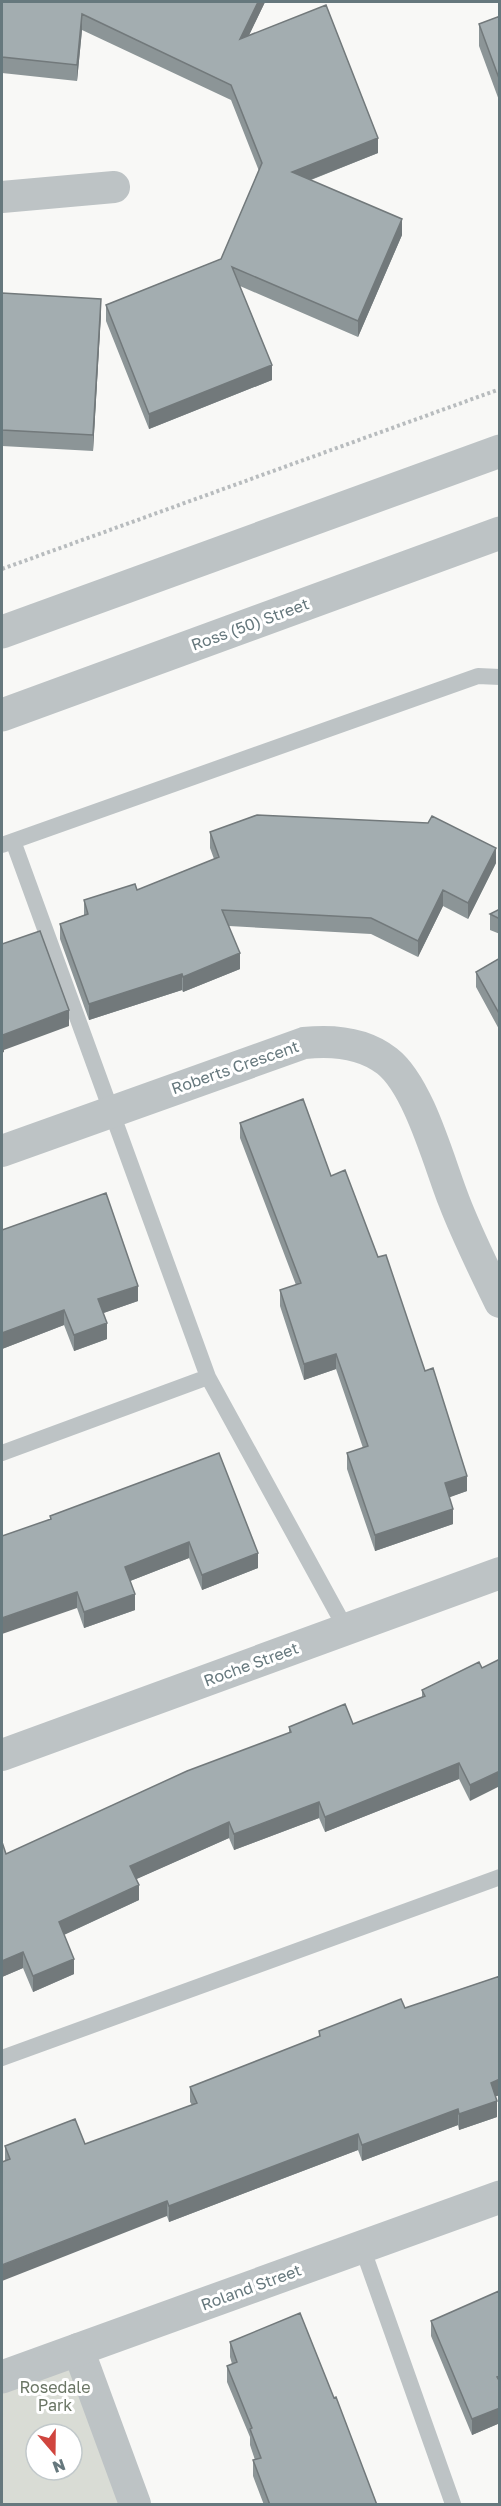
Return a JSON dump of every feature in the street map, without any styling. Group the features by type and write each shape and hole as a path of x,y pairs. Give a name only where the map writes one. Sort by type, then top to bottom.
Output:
{"street":[{"path":"2,197 114,187"},
{"path":"2,632 500,451"},
{"name":"Ross (50) Street","path":"2,715 500,533"},
{"name":"Roberts Crescent","path":"2,1151 304,1043 330,1040 365,1049 387,1061 404,1079 416,1101 455,1203 500,1302"},
{"name":"Roche Street","path":"2,1755 500,1573"},
{"name":"Roland Street","path":"2,2377 500,2197"},
{"path":"78,2349 135,2505"}],"lane":[{"path":"346,1629 208,1377 112,1111 7,843 478,676 500,677"},
{"path":"2,1453 208,1377"},
{"path":"2,2058 500,1877"},
{"path":"362,2247 453,2505"}],"path":[{"path":"2,569 500,389"}],"green space":[{"name":"Rosedale Park","path":"78,2349 136,2504 2,2504 2,2377"}],"building":[{"path":"2,2 258,2 240,39 326,5 378,138 292,172 402,219 358,321 232,267 272,365 149,414 106,305 221,259 262,163 231,85 82,14 77,65 2,57"},
{"path":"500,16 500,81 479,24"},
{"path":"2,293 101,299 93,435 2,430"},
{"path":"257,815 428,823 432,816 496,848 468,903 443,890 418,941 371,918 222,910 240,953 183,977 182,974 89,1004 60,924 88,914 84,900 135,884 137,890 219,857 210,832"},
{"path":"500,909 500,919 490,914"},
{"path":"40,931 69,1010 3,1035 2,1038 2,944"},
{"path":"500,958 500,1015 476,972"},
{"path":"303,1099 331,1176 345,1170 378,1257 386,1255 425,1371 433,1368 467,1476 445,1483 453,1509 375,1535 347,1453 368,1446 336,1354 304,1364 280,1290 301,1283 240,1123"},
{"path":"106,1193 138,1286 98,1299 107,1323 74,1335 64,1310 2,1333 2,1230"},
{"path":"219,1453 258,1553 202,1575 189,1542 125,1567 135,1594 84,1612 77,1592 2,1618 2,1536"},
{"path":"500,1659 500,1771 470,1785 459,1763 325,1817 319,1802 234,1834 229,1822 130,1866 139,1885 59,1922 74,1959 33,1976 23,1952 2,1961 2,1842 6,1854 187,1771 291,1732 289,1727 345,1704 353,1724 425,1696 422,1690 479,1662 482,1668"},
{"path":"500,1976 500,2079 491,2083 497,2101 459,2114 458,2109 362,2145 358,2134 169,2206 167,2201 2,2265 2,2162 10,2159 5,2146 75,2119 85,2144 197,2103 190,2087 320,2036 319,2031 401,1999 405,2008"},
{"path":"499,2291 500,2376 497,2377 500,2382 500,2408 472,2419 431,2321"},
{"path":"300,2313 334,2398 336,2397 377,2505 270,2505 253,2460 261,2458 250,2429 252,2428 227,2366 237,2362 230,2342"}]}
